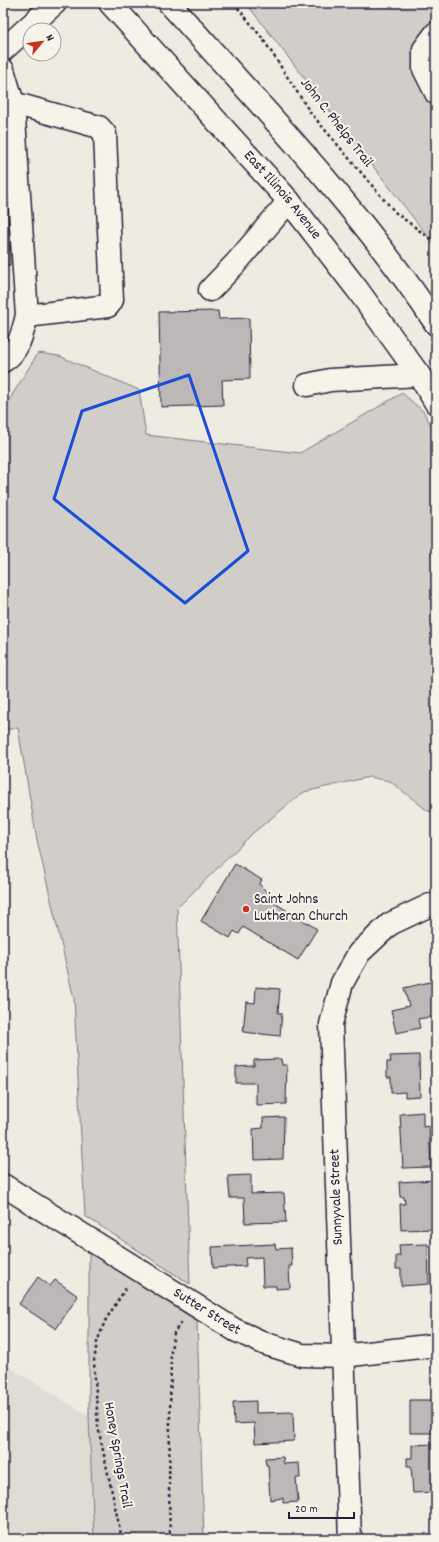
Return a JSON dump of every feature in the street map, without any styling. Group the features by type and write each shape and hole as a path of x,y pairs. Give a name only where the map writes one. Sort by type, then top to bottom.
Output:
{"street":[{"path":"3,50 55,3"},
{"name":"East Illinois Avenue","path":"110,3 289,201 357,289 419,375 436,403"},
{"path":"169,3 356,215 413,290 436,324"},
{"path":"436,33 424,49 424,69 436,92"},
{"path":"3,71 13,103 27,316 21,340 10,357 3,361"},
{"path":"13,103 99,127 105,134 112,300 108,306 27,316"},
{"path":"210,290 236,263 289,201"},
{"path":"307,385 330,380 419,375"},
{"name":"Sunnyvale Street","path":"350,1539 331,1024 342,983 359,953 390,924 430,905 436,904"},
{"name":"Sutter Street","path":"3,1185 235,1330 266,1344 302,1355 343,1356 436,1345"}],"path":[{"name":"John C. Phelps Trail","path":"234,3 262,39 310,112 396,213 436,243"},
{"name":"Honey Springs Trail","path":"122,1539 98,1427 94,1361 97,1342 105,1321 127,1286"},
{"path":"170,1539 169,1489 171,1350 174,1333 182,1320"}],"highlighted area":[{"path":"189,375 248,551 185,603 54,499 82,411"}],"shaded area":[{"path":"246,3 436,3 436,247"},
{"path":"38,353 59,356 139,390 146,435 300,453 402,393 423,411 436,434 436,812 428,811 390,781 369,777 304,792 254,832 177,908 190,1284 85,1216 74,999 37,840 18,728 3,730 3,410"},
{"path":"89,1252 197,1321 204,1539 94,1539 89,1416"},
{"path":"3,1363 89,1416 94,1539 3,1539"}],"building":[{"path":"3,194 8,197 10,265 3,266"},
{"path":"218,311 219,319 249,318 250,379 222,380 223,405 161,407 159,312"},
{"name":"Saint Johns Lutheran Church","path":"235,864 262,880 259,884 268,893 265,897 317,929 298,960 243,927 239,934 234,931 230,938 201,921"},
{"path":"434,981 436,985 436,1016 418,1019 420,1028 396,1033 391,1010 409,1006 404,988"},
{"path":"256,987 280,989 278,1013 282,1013 280,1036 243,1032 246,1002 255,1003"},
{"path":"419,1055 420,1096 405,1097 405,1092 391,1093 391,1077 387,1077 387,1062 391,1062 390,1056"},
{"path":"281,1059 282,1065 287,1065 286,1104 256,1105 256,1083 236,1083 236,1067 254,1066 254,1060"},
{"path":"423,1112 423,1127 429,1126 431,1167 403,1168 400,1114"},
{"path":"284,1117 283,1159 254,1160 253,1129 263,1128 263,1118"},
{"path":"251,1175 251,1194 284,1193 286,1222 245,1223 244,1198 230,1198 228,1176"},
{"path":"436,1180 436,1229 401,1230 400,1204 405,1204 404,1197 400,1197 399,1182"},
{"path":"275,1244 276,1249 291,1248 292,1266 289,1266 290,1288 276,1289 276,1286 263,1286 262,1257 245,1258 246,1266 213,1268 212,1247"},
{"path":"428,1244 429,1284 401,1286 401,1269 396,1269 396,1256 400,1256 399,1245"},
{"path":"38,1277 50,1286 55,1280 78,1296 56,1329 19,1304"},
{"path":"410,1400 436,1400 436,1433 410,1433"},
{"path":"256,1401 256,1413 293,1412 294,1441 255,1443 254,1423 234,1424 233,1402"},
{"path":"435,1444 436,1492 413,1493 411,1466 407,1466 407,1458 412,1458 412,1445"},
{"path":"283,1457 284,1464 299,1463 300,1478 296,1478 298,1502 283,1503 283,1498 270,1500 268,1465 266,1465 265,1458"}],"place":[{"name":"Saint Johns Lutheran Church","path":"246,909"}]}
